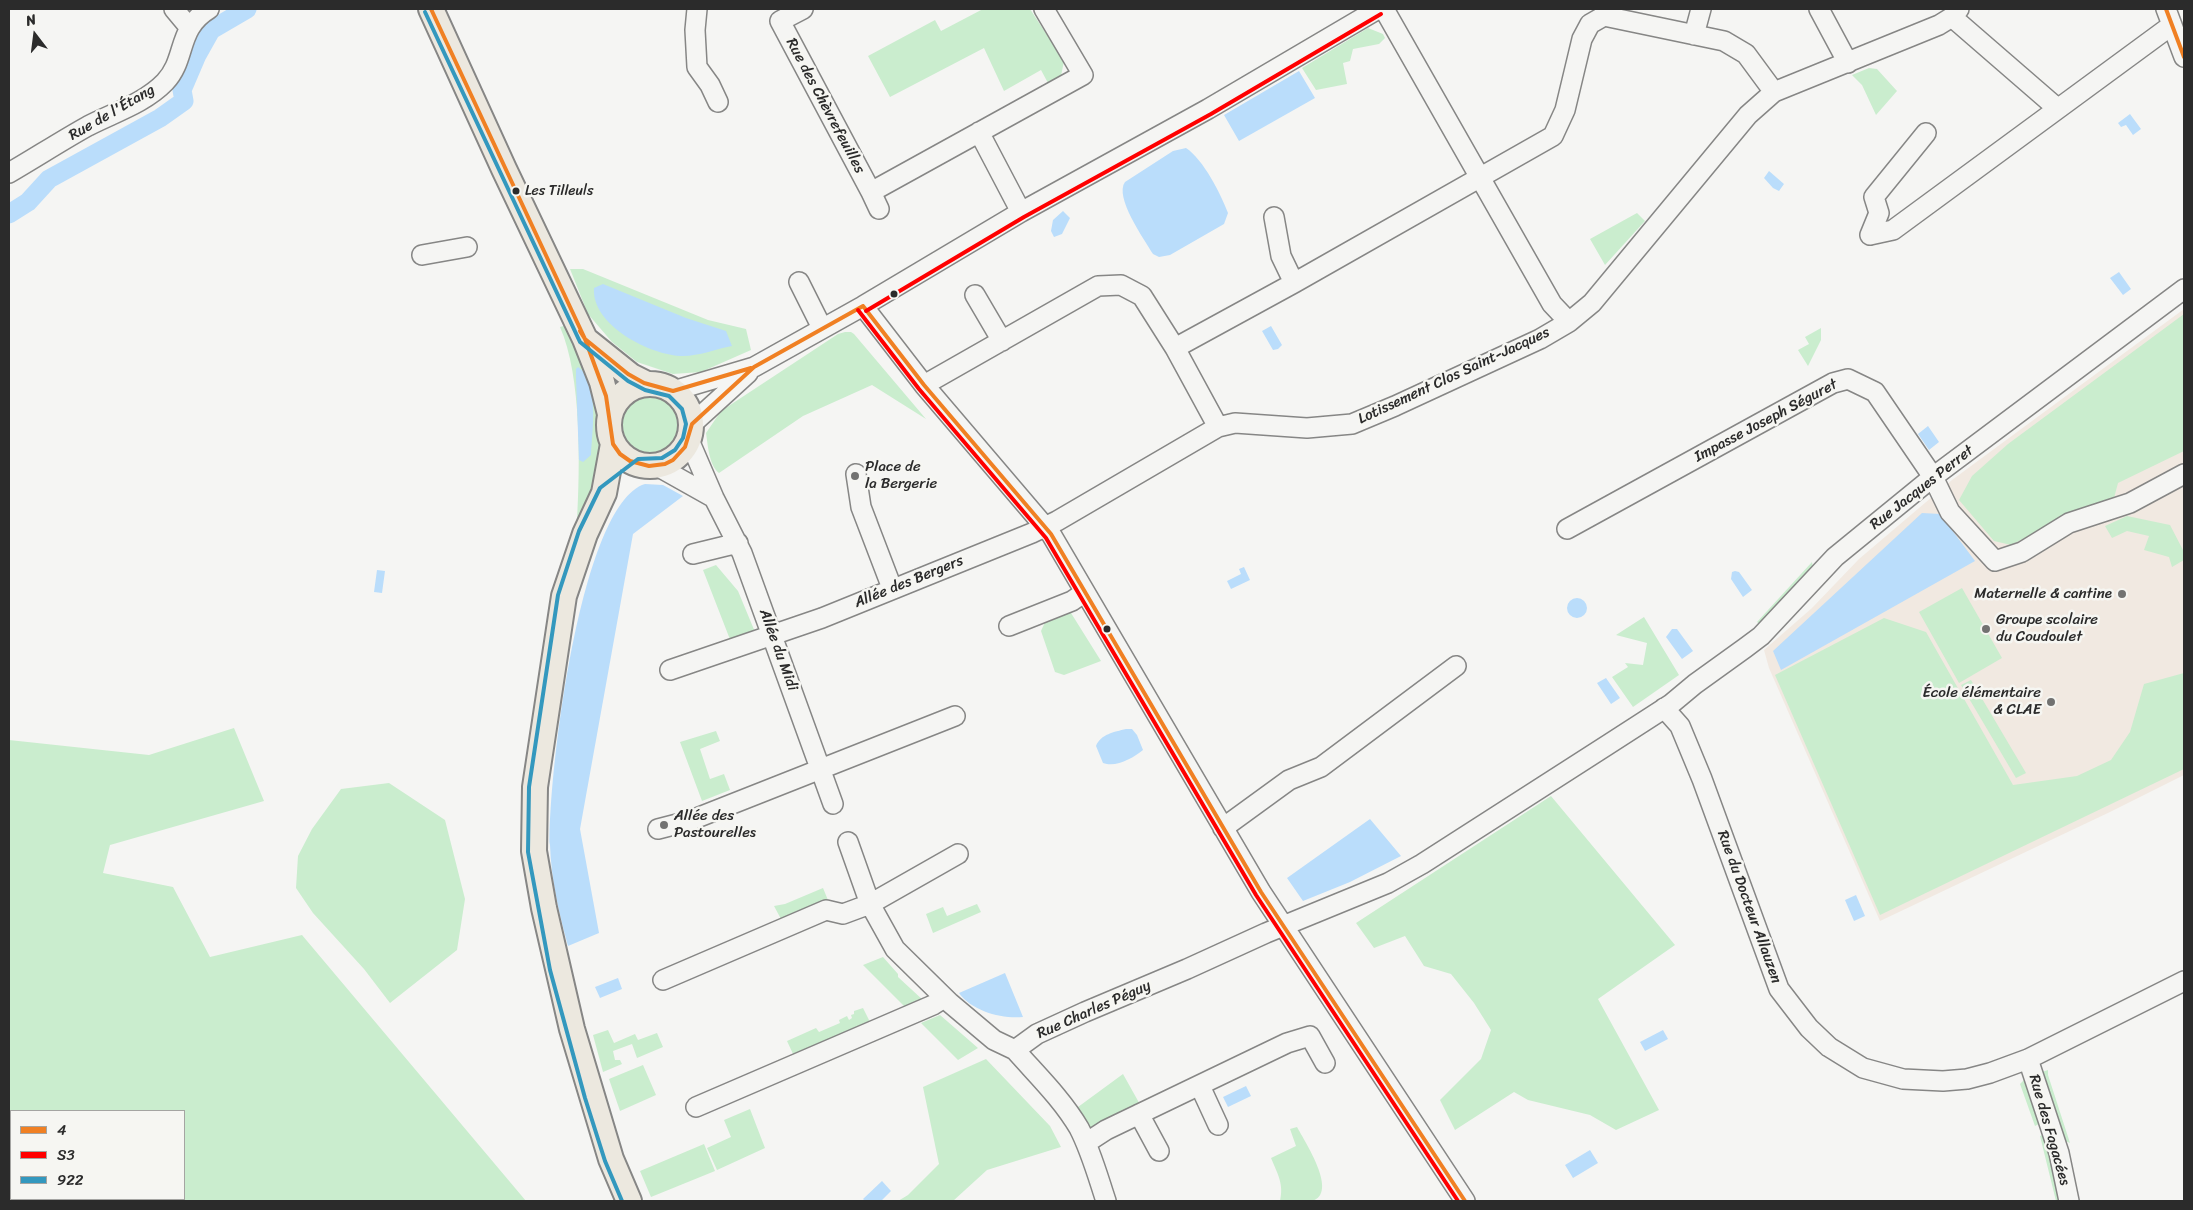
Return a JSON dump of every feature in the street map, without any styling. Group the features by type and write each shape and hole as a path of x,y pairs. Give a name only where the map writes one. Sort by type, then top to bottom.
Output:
{"main road":[{"path":"431,9 504,170 585,339 602,382 610,414"},
{"path":"585,339 631,376 647,384 665,387 673,391 686,406 690,432 685,447 673,460 649,466 604,493"},
{"path":"629,1201 611,1159 572,1029 544,908 534,851 535,787 564,596 585,534 604,493 613,444 609,424 610,414 614,405 628,391 647,384"},
{"path":"613,444 620,454 630,461 649,466"}],"street":[{"path":"174,9 189,27"},
{"name":"Rue de l'Étang","path":"9,173 87,126 151,94 165,82 174,68 189,27 201,14 210,9"},
{"path":"697,9 695,30 697,67 710,85 718,102"},
{"name":"Rue des Chèvrefeuilles","path":"803,9 776,15 879,209"},
{"name":"Rue des Chèvrefeuilles","path":"870,192 1083,75 1044,9"},
{"path":"673,391 754,367 863,306 1021,212 1208,109 1378,9"},
{"name":"Lotissement Clos Saint-Jacques","path":"1384,9 1552,304 1569,322"},
{"path":"1694,35 1701,9"},
{"path":"1819,9 1848,63"},
{"path":"1956,13 2057,108"},
{"name":"Lotissement Clos Saint-Jacques","path":"1218,427 1235,424 1307,428 1352,424 1540,339 1569,322 1592,303 1748,115 1774,92 1939,25 1956,13"},
{"path":"1175,348 1294,283 1552,136 1565,110 1582,39 1590,24 1604,16 1724,41 1746,54 1774,92"},
{"path":"1926,133 1874,196 1879,213 1870,235 1893,230 2057,108 2169,17 2184,57"},
{"path":"979,132 1021,212"},
{"path":"1274,217 1281,256 1294,283"},
{"path":"422,255 467,247"},
{"path":"799,282 822,328"},
{"path":"924,385 1098,286 1121,285 1142,296 1175,348 1218,427"},
{"name":"Rue Jacques Perret","path":"1669,704 1761,636 1835,557 1933,477 2184,290"},
{"path":"975,295 1002,341"},
{"path":"863,306 924,385 1046,527 1166,728 1223,828 1283,926 1465,1201"},
{"path":"690,432 754,367"},
{"name":"Impasse Joseph Séguret","path":"1568,529 1833,383 1848,379 1875,392 1933,477"},
{"name":"Allée des Bergers","path":"670,670 772,636 1046,527 1218,427"},
{"name":"Allée du Midi","path":"690,432 714,498 738,543 834,804"},
{"path":"649,466 714,498"},
{"path":"856,474 861,507 892,588"},
{"path":"1933,477 1950,512 1995,561 2022,552 2069,523 2130,503 2184,474"},
{"path":"693,554 738,543"},
{"path":"1009,626 1072,601 1085,592"},
{"path":"1223,828 1289,780 1321,766 1456,666"},
{"path":"1283,926 1388,883 1422,864 1669,704"},
{"name":"Rue du Docteur Allauzen","path":"1669,704 1702,780 1779,989 1809,1028 1829,1046 1863,1068 1903,1079 1943,1081 1967,1079 1990,1073 2028,1059 2184,981"},
{"path":"658,829 689,821 954,716"},
{"path":"848,842 870,904 895,949 944,998 994,1040 1015,1050 1063,1104 1086,1143 1106,1201"},
{"path":"663,980 754,943 826,910 843,914 870,904 958,854"},
{"name":"Rue Charles Péguy","path":"1015,1050 1037,1034 1283,926"},
{"path":"696,1107 925,1008 944,998"},
{"path":"1086,1143 1106,1130 1287,1043 1310,1036 1325,1063"},
{"name":"Rue des Fagacées","path":"2028,1059 2061,1159 2069,1201"},
{"path":"1200,1086 1218,1125"},
{"path":"1139,1114 1159,1151"}],"shaded area":[{"name":"Groupe scolaire du Coudoulet","path":"2184,309 2184,775 1880,921 1769,668 1764,650 1812,608 1859,559 1952,480"}],"green space":[{"path":"983,9 1030,9 1064,61 1061,76 1056,82 1048,83 1041,70 1004,91 984,48 890,97 868,56 935,20 941,31"},
{"path":"1368,28 1383,34 1385,38 1379,44 1353,49 1350,61 1343,63 1347,84 1316,90 1302,68"},
{"path":"1869,68 1877,69 1897,91 1876,115 1862,85 1852,75"},
{"path":"1637,213 1645,221 1605,265 1590,239"},
{"path":"570,269 583,269 708,320 746,329 751,350 701,372 673,374 637,362 612,342 588,314"},
{"path":"2184,314 2184,451 2118,483 2114,498 2071,514 2011,545 1994,541 1959,500 1972,476 2008,444"},
{"path":"567,325 602,400 598,426 602,450 602,467 581,523 577,522 579,449 576,396 567,347 560,327"},
{"path":"1821,328 1821,340 1808,366 1798,350 1809,344 1805,337"},
{"path":"845,332 854,334 926,419 872,385 803,416 719,473 711,460 706,433 721,411 838,334"},
{"path":"650,396 667,401 675,409 680,426 675,443 667,451 650,456 633,451 625,443 620,426 625,409 633,401"},
{"path":"2127,516 2170,525 2184,552 2184,560 2172,567 2169,557 2144,550 2149,536 2127,531 2112,538 2105,526"},
{"path":"1812,562 1813,568 1761,625 1757,622"},
{"path":"716,565 738,591 755,632 731,642 703,570"},
{"path":"1962,588 2002,658 1959,683 1919,612"},
{"path":"1067,611 1071,613 1101,661 1064,675 1055,672 1041,631 1046,620"},
{"path":"1644,617 1679,675 1633,707 1612,677 1628,667 1625,663 1643,665 1647,643 1616,635"},
{"path":"1884,618 1926,632 2013,785 2077,776 2111,760 2130,732 2144,684 2184,673 2184,769 1880,915 1775,675"},
{"path":"1971,680 2026,773 2016,778 1961,685"},
{"path":"234,728 264,801 110,845 103,873 173,887 210,957 302,935 526,1201 9,1201 9,740 149,755"},
{"path":"716,731 720,741 700,749 710,779 724,774 730,790 702,801 680,742"},
{"path":"389,783 445,820 465,899 457,950 390,1003 364,969 313,913 296,888 298,856 312,829 341,789"},
{"path":"1551,796 1675,945 1598,999 1659,1110 1616,1130 1590,1115 1528,1100 1514,1092 1455,1130 1440,1100 1481,1059 1491,1030 1474,1003 1451,974 1424,966 1405,936 1374,948 1356,923"},
{"path":"823,888 830,905 790,918 788,916 781,919 774,906 785,904"},
{"path":"977,904 981,912 933,933 926,914 943,907 947,916"},
{"path":"883,957 898,974 898,977 924,1001 906,1008 863,965"},
{"path":"863,1008 871,1024 794,1056 787,1041 816,1028 819,1032 840,1023 839,1020 847,1016 849,1020 852,1018 851,1015 854,1014 854,1011"},
{"path":"940,1015 978,1048 958,1060 921,1023"},
{"path":"608,1030 614,1043 635,1034 638,1040 657,1033 663,1047 637,1058 632,1044 613,1051 615,1060 620,1060 622,1064 603,1072 593,1035"},
{"path":"986,1059 1050,1126 1061,1147 987,1170 953,1201 898,1201 908,1195 939,1164 923,1087"},
{"path":"643,1065 656,1095 620,1111 609,1079"},
{"path":"2048,1070 2070,1143 2063,1140 2042,1072"},
{"path":"1123,1074 1142,1108 1093,1132 1078,1107"},
{"path":"2024,1080 2041,1123 2035,1126 2020,1084"},
{"path":"750,1109 765,1148 717,1170 707,1148 731,1137 724,1120"},
{"path":"1297,1127 1318,1167 1322,1188 1319,1196 1312,1201 1280,1201 1281,1184 1271,1158 1296,1146 1290,1129"},
{"path":"2045,1134 2062,1201 2056,1201 2040,1136"},
{"path":"704,1144 715,1171 651,1197 640,1171"}],"water":[{"path":"1299,71 1315,98 1239,141 1224,115"},
{"path":"2130,114 2141,129 2133,135 2126,125 2121,127 2118,123"},
{"path":"1186,148 1205,168 1221,196 1228,213 1224,224 1170,255 1159,257 1153,254 1137,229 1123,197 1123,189 1125,182 1173,151"},
{"path":"1769,171 1784,184 1779,191 1773,188 1764,178"},
{"path":"1063,211 1070,218 1062,234 1054,237 1051,231 1053,220"},
{"path":"2119,272 2131,289 2123,295 2110,278"},
{"path":"603,284 686,318 726,331 732,346 701,354 683,356 655,351 640,344 612,326 602,314 596,302 594,288"},
{"path":"1271,326 1282,345 1278,349 1273,350 1262,331"},
{"path":"578,367 585,374 589,383 593,408 591,455 583,462 579,460 576,378 576,369"},
{"path":"1928,426 1939,442 1929,450 1918,434"},
{"path":"645,484 663,485 683,496 633,534 580,829 599,933 568,946 556,896 550,845 555,765 572,648 585,590 602,540 622,503"},
{"path":"1922,513 1940,514 1975,561 1781,670 1773,651"},
{"path":"1244,567 1250,580 1231,589 1227,581 1241,574 1239,569"},
{"path":"377,570 385,571 382,593 374,592"},
{"path":"1732,572 1739,572 1752,590 1743,597 1731,579"},
{"path":"1577,598 1584,601 1587,608 1584,615 1577,618 1570,615 1567,608 1570,601"},
{"path":"1672,629 1677,629 1693,651 1682,659 1666,637"},
{"path":"1606,678 1620,698 1611,704 1597,683"},
{"path":"1132,729 1137,735 1143,750 1119,763 1103,763 1096,746 1098,742 1108,734"},
{"path":"1370,819 1401,856 1350,882 1303,901 1287,878"},
{"path":"1856,895 1865,916 1854,921 1845,900"},
{"path":"1005,973 1023,1017 1006,1017 979,1009 971,1005 959,993"},
{"path":"618,978 622,989 600,998 595,987"},
{"path":"1663,1030 1668,1039 1645,1051 1640,1042"},
{"path":"1246,1086 1251,1096 1228,1107 1223,1097"},
{"path":"1590,1150 1598,1163 1573,1178 1565,1165"},
{"path":"882,1181 891,1191 881,1201 865,1201 863,1199"}],"waterway":[{"path":"9,214 28,202 49,179 160,118 184,101 182,90 197,55 211,30 247,9"}],"transit line":[{"name":"4","path":"431,9 585,339 606,396 613,444 620,454 630,461 649,466 665,464 673,460 685,447 692,424 754,367 863,306"},
{"name":"4","path":"2166,9 2184,57"},
{"name":"922","path":"425,12 580,342 628,381 645,390 669,396 682,409 686,424 683,438 675,450 662,458 638,459 600,488 579,531 558,595 529,787 528,852 550,970 585,1098 605,1161 622,1201"},
{"name":"S3","path":"866,311 1024,217 1211,114 1381,14"},
{"name":"4","path":"863,306 924,385 1051,534 1261,892 1465,1201"},
{"name":"S3","path":"858,310 919,389 1046,538 1256,895 1458,1201"},
{"name":"4","path":"580,331 585,339 628,374 644,383 673,391 751,368"}],"place":[{"name":"Les Tilleuls","path":"516,191"},
{"name":"Place de la Bergerie","path":"855,476"},
{"name":"Maternelle & cantine","path":"2122,594"},
{"name":"Groupe scolaire du Coudoulet","path":"1986,629"},
{"name":"École élémentaire & CLAE","path":"2051,702"},
{"name":"Allée des Pastourelles","path":"664,825"}]}
